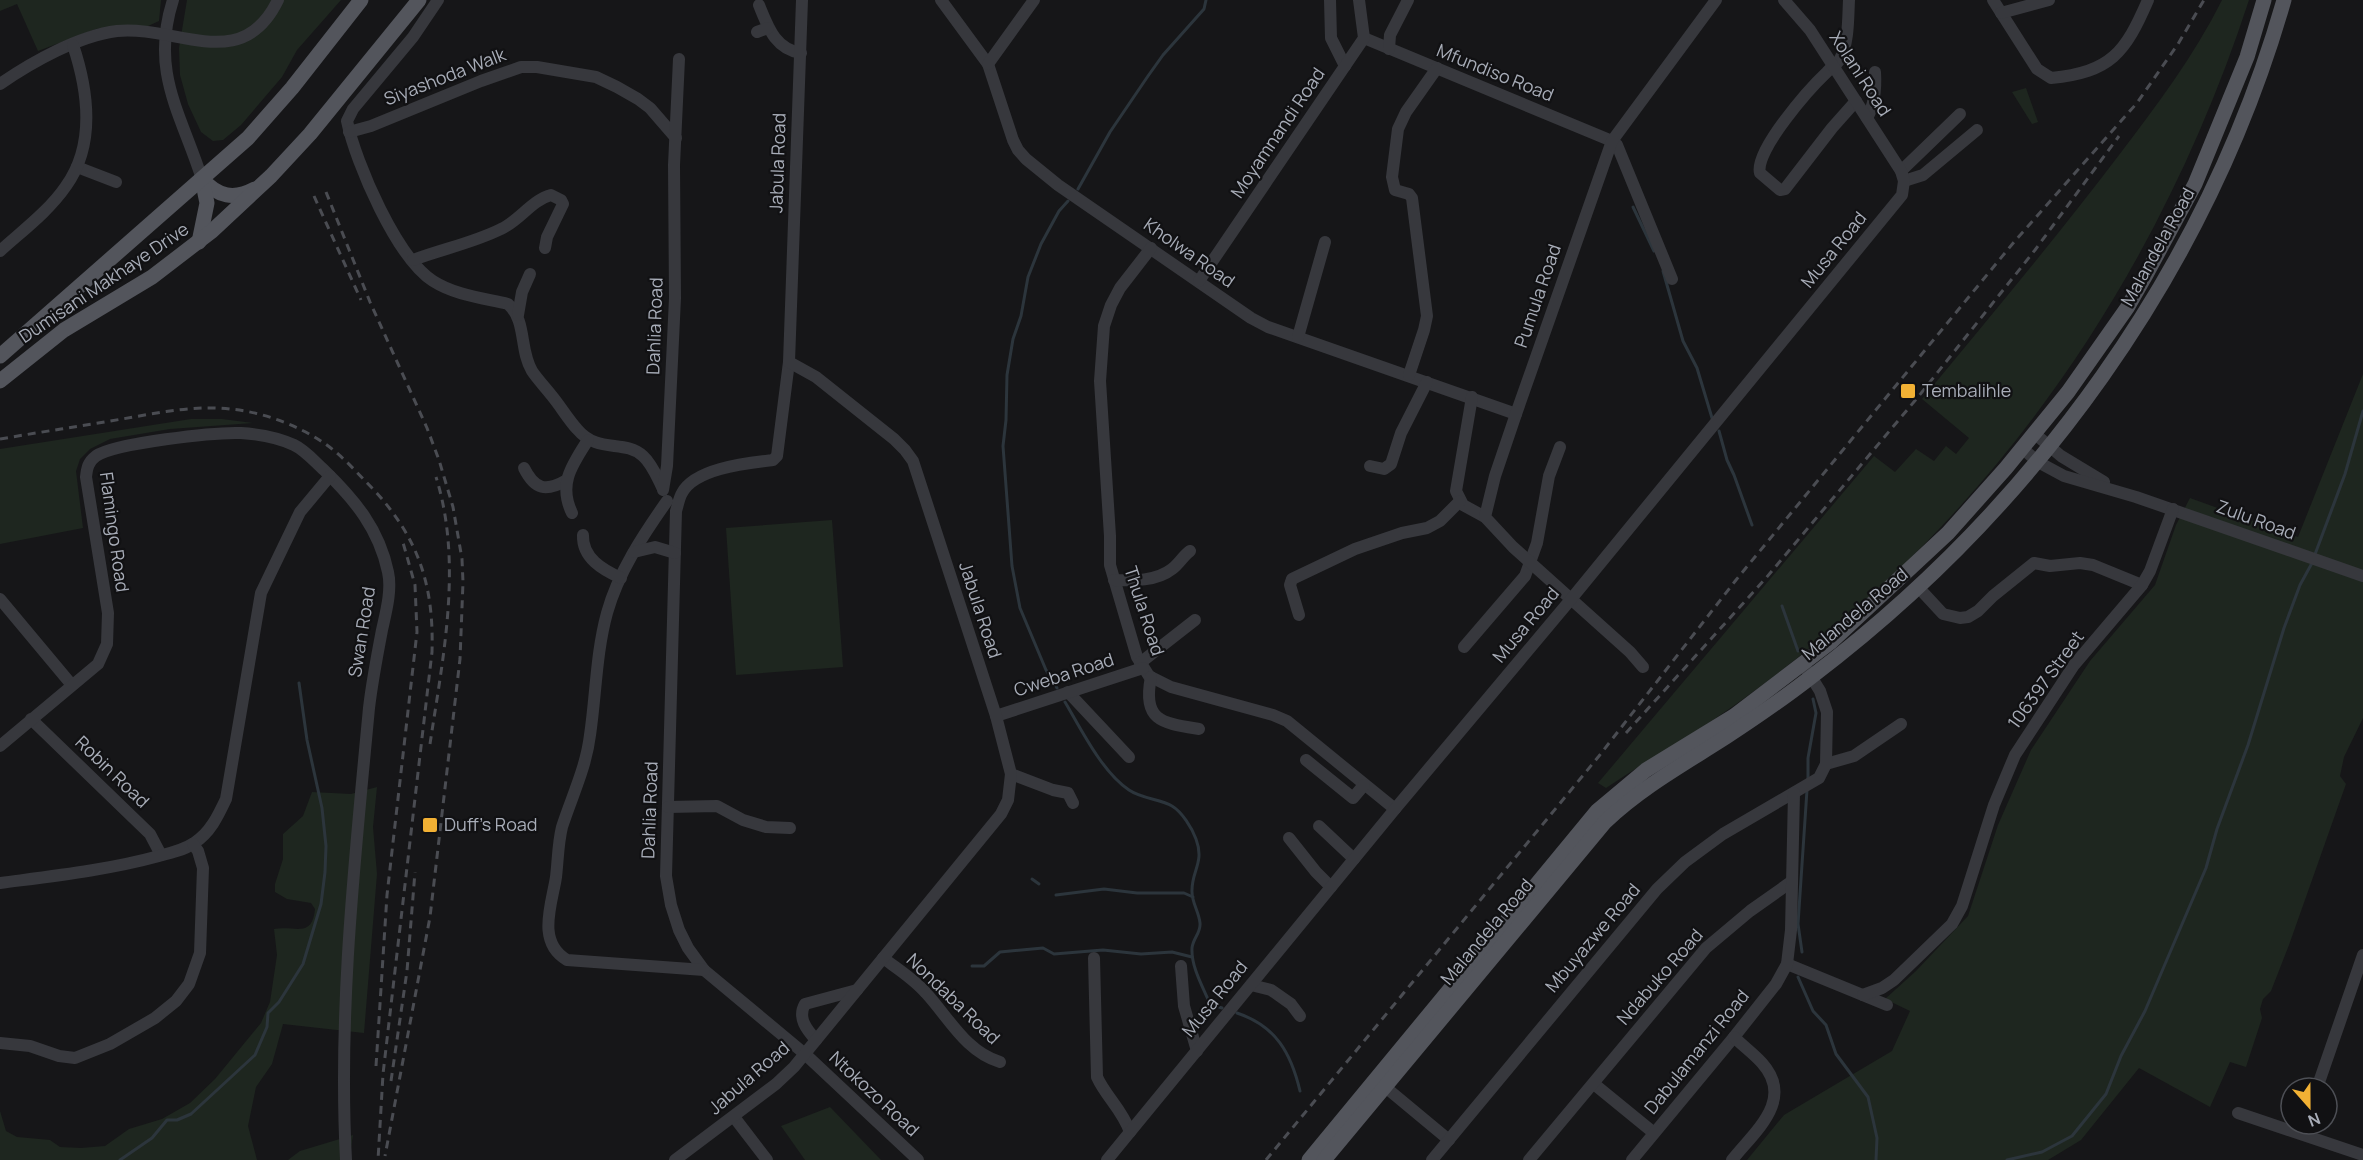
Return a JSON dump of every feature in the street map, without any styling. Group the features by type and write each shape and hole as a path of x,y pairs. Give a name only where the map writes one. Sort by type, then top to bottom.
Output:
{"main road":[{"name":"Dumisani Makhaye Drive","path":"0,357 264,122 361,0"},
{"name":"Dumisani Makhaye Drive","path":"0,381 64,330 152,277 199,242 281,165 342,97 419,0"},
{"name":"Malandela Road","path":"1808,670 1948,533 2068,392 2127,308 2195,184 2247,57 2264,0"},
{"name":"Malandela Road","path":"1309,1160 1379,1082 1597,811 1646,770 1808,670 1918,587 1982,523 2038,462 2146,311 2181,250 2228,155 2271,45 2284,0"},
{"path":"202,179 211,189 220,194 242,194 258,188"},
{"path":"199,242 207,203 202,179"},
{"name":"Malandela Road","path":"1324,1160 1379,1082"}],"street":[{"path":"173,0 164,35 164,58 172,101 192,146 202,179"},
{"path":"0,84 21,69 73,45 117,31 216,43 234,41 259,28 271,14 278,0"},
{"path":"438,0 413,37 353,109 348,127 369,190 395,236 421,273 446,288 508,304 518,315"},
{"name":"Jabula Road","path":"675,1160 776,1084 805,1054 1001,814 1008,800 1011,774 996,716 913,461 906,450 894,439 816,377 789,362 802,0"},
{"name":"Kholwa Road","path":"941,0 988,64 1018,150 1058,185 1251,318 1284,333 1427,381 1516,414"},
{"path":"988,64 1034,0"},
{"path":"1330,0 1331,38 1345,66"},
{"path":"1359,0 1364,38"},
{"path":"1389,49 1390,35 1408,0"},
{"name":"Pumula Road","path":"1485,518 1516,414 1612,141 1716,0"},
{"name":"Xolani Road","path":"1784,0 1810,30 1902,176"},
{"path":"1849,0 1843,53 1764,150 1760,160 1760,173 1780,190 1785,189 1856,101"},
{"path":"1993,0 2037,69 2051,78 2083,73 2117,56 2134,32 2148,0"},
{"path":"2001,13 2049,0"},
{"path":"759,5 762,30 790,52 801,53"},
{"name":"Moyamnandi Road","path":"1199,281 1364,38"},
{"name":"Mfundiso Road","path":"1364,38 1612,141"},
{"path":"0,251 39,216 66,187 77,166 86,129 86,105 82,77 73,45"},
{"name":"Dahlia Road","path":"662,487 667,466 675,298 679,59"},
{"name":"Siyashoda Walk","path":"348,127 371,126 481,81 521,68 537,67 596,77 617,87 650,108 676,138"},
{"path":"1409,375 1424,330 1426,316 1412,198 1409,194 1395,190 1392,177 1398,129 1406,112 1437,68"},
{"path":"1867,118 1872,110 1875,95 1875,72"},
{"name":"Musa Road","path":"1107,1160 1902,195 1902,176 1960,114"},
{"path":"1902,176 1923,175 1977,130"},
{"path":"1612,141 1622,153 1672,279"},
{"path":"77,166 116,182"},
{"path":"413,260 502,229 519,219 544,196 551,195 561,200 563,204 547,237 545,248"},
{"path":"1298,337 1325,242"},
{"name":"Thula Road","path":"1151,248 1120,288 1111,305 1104,326 1100,381 1110,565 1144,669 1172,687 1258,710 1287,721 1395,809"},
{"path":"530,274 522,292 518,315 522,343 532,371 575,427 588,440 642,454 650,464 667,501 676,511"},
{"name":"Dahlia Road","path":"789,362 777,456 773,460 729,465 701,477 686,487 676,511 666,876 671,905 679,930 704,970 805,1054"},
{"path":"1370,466 1384,469 1391,464 1401,433 1427,381"},
{"path":"1472,397 1456,482 1456,491 1460,501 1485,518 1513,547 1630,652 1643,667"},
{"name":"Flamingo Road","path":"0,746 98,663 107,644 109,628 86,477 87,465 94,457 104,452 155,441 240,433 294,445 330,476"},
{"name":"Zulu Road","path":"2034,433 2088,475 2136,497"},
{"path":"572,513 565,495 567,480 588,440"},
{"path":"1464,647 1525,576 1532,562 1549,476 1560,447"},
{"name":"Zulu Road","path":"2022,448 2050,470 2075,480 2136,497 2363,576"},
{"path":"524,468 531,481 540,486 557,485 567,480"},
{"path":"0,883 120,865 162,855 193,844 206,834 218,817 226,799 261,592 300,512 330,476"},
{"name":"Swan Road","path":"330,476 362,510 373,528 383,551 389,576 388,603 370,695 350,927 344,1064 346,1160"},
{"path":"667,501 634,552 607,612 593,693 590,737 577,789 560,836 547,924 554,948 560,956 567,960 704,970"},
{"path":"1299,615 1290,585 1292,579 1345,553 1402,533 1427,528 1440,521 1460,501"},
{"name":"106397 Street","path":"1863,995 1882,988 1894,980 1952,924 1962,906 1994,805 2015,755 2074,665 2142,585 2150,571 2172,509"},
{"path":"583,535 584,545 596,564 621,578"},
{"path":"634,552 655,548 675,553"},
{"path":"1114,580 1143,580 1165,573 1190,551"},
{"path":"1918,587 1943,614 1960,618 1978,612 1993,596 2034,563 2050,566 2080,563 2094,565 2142,585"},
{"path":"0,599 71,684"},
{"path":"1195,620 1144,669 1148,701 1154,714 1162,722 1199,729"},
{"name":"Cweba Road","path":"996,716 1144,669"},
{"path":"1803,788 1819,778 1827,764 1827,712 1820,691 1808,670"},
{"path":"1068,692 1129,757"},
{"name":"Robin Road","path":"31,719 150,834 162,855"},
{"path":"1827,764 1854,756 1901,724"},
{"path":"1306,760 1353,798 1364,785"},
{"path":"1011,774 1053,790 1068,793 1073,803"},
{"name":"Dabulamanzi Road","path":"1632,1160 1776,984 1787,964 1791,930 1791,882 1803,788"},
{"name":"Mbuyazwe Road","path":"1432,1160 1657,889 1685,862 1723,834 1803,788"},
{"path":"668,807 717,806 743,820 766,827 790,828"},
{"path":"1319,826 1354,859"},
{"path":"1290,838 1316,872 1331,887"},
{"path":"0,1044 30,1046 59,1056 75,1058 100,1048 155,1018 176,1001 189,984 200,953 203,868 198,851 193,844"},
{"name":"Ndabuko Road","path":"1529,1160 1707,948 1750,910 1791,882"},
{"path":"2321,1076 2363,955"},
{"name":"Nondaba Road","path":"883,958 926,992 975,1050 986,1058 1000,1062"},
{"path":"1094,958 1097,1077 1102,1088 1124,1115 1130,1132"},
{"path":"1787,964 1887,1005"},
{"path":"1181,966 1184,1006 1197,1051"},
{"path":"1251,985 1270,990 1291,1004 1300,1016"},
{"path":"816,1040 806,1029 801,1016 805,1004 857,990"},
{"path":"1732,1160 1771,1111 1775,1092 1768,1071 1734,1037"},
{"name":"Ntokozo Road","path":"805,1054 913,1158"},
{"path":"1379,1082 1449,1140"},
{"path":"1594,1084 1654,1133"},
{"path":"2238,1113 2279,1123"},
{"path":"734,1117 767,1160"},
{"path":"2319,1136 2363,1155"}],"shaded area":[{"path":"0,0 161,0 159,21 146,27 124,25 96,29 38,51 17,4 0,11"},
{"path":"187,0 341,0 297,50 282,77 241,125 223,140 213,141 201,132 188,104 180,75 179,48"},
{"path":"2222,0 2249,0 2215,93 2176,183 2131,269 2080,352 2023,432 1960,507 1891,577 1817,642 1755,691 1702,727 1606,788 1598,783 1874,456 1895,472 1916,449 1934,461 1946,446 1956,454 1969,438 1922,399 2047,247 2161,99"},
{"path":"2026,88 2038,122 2032,124 2012,92"},
{"path":"2363,374 2363,718 2344,757 2340,776 2346,784 2289,945 2271,991 2263,999 2260,1009 2262,1018 2246,1067 2230,1062 2210,1107 2139,1068 2081,1140 2048,1160 1747,1160 1784,1115 1892,1051 1910,1011 1885,999 1916,971 1968,916 1998,825 2031,750 2090,661 2155,585 2176,525 2190,498 2298,537"},
{"path":"191,419 222,419 253,423 170,429 110,439 90,449 80,459 76,471 83,528 0,544 0,449"},
{"path":"832,520 843,667 736,675 726,528"},
{"path":"377,787 373,827 377,874 364,1033 283,1024 272,1064 256,1087 248,1126 257,1160 0,1160 0,1111 6,1131 17,1137 50,1140 60,1147 105,1146 129,1129 162,1119 190,1103 215,1079 261,1023 270,1002 277,955 274,929 301,929 310,924 313,918 315,909 311,903 287,899 275,892 275,884 283,859 283,834 303,816 312,792 351,794"},
{"path":"830,1107 881,1160 805,1160 781,1126"},
{"path":"353,1135 349,1160 288,1160 300,1151"}],"waterway":[{"path":"1078,189 1110,132 1163,55 1204,9 1206,0"},
{"path":"1057,688 1046,670 1020,608 1012,566 1003,446 1007,375 1028,277 1041,244 1059,211 1068,201"},
{"path":"1633,207 1654,251"},
{"path":"1663,271 1683,341 1697,368 1712,418"},
{"path":"2314,557 2345,474 2363,411"},
{"path":"1719,431 1727,460 1752,525"},
{"path":"2007,1160 2042,1152 2072,1136 2106,1094 2121,1056 2145,1011 2206,868 2217,829 2248,745 2284,628 2300,585 2312,563"},
{"path":"1782,606 1798,651"},
{"path":"120,1160 152,1138 167,1120 177,1120 191,1114 255,1055 267,1027 268,1013 279,1002 303,964 321,904 326,846 322,808 307,740 299,683"},
{"path":"1808,780 1808,758 1816,713 1813,699"},
{"path":"1065,702 1101,761 1119,782 1134,793 1172,806 1183,816 1192,830 1199,854 1192,885 1192,896 1200,923 1192,948 1193,962 1210,1004 1222,1008"},
{"path":"1802,952 1798,924 1807,790"},
{"path":"1032,879 1039,884"},
{"path":"1056,895 1104,889 1137,893 1184,893 1193,897"},
{"path":"972,966 984,966 1000,952 1043,948 1054,954 1103,950 1141,954 1172,952 1192,957"},
{"path":"1798,977 1813,1011 1826,1025 1836,1054 1868,1097 1877,1138 1876,1160"},
{"path":"1237,1013 1262,1025 1272,1033 1292,1065 1300,1091"}],"railway":[{"path":"1266,1160 1599,756 1736,580 2014,242 2137,103 2178,44 2204,0"},
{"path":"1626,733 1766,578 1918,397 2035,250 2119,136"},
{"path":"326,192 370,302 427,428 439,460 453,507 462,559 460,659 430,917 385,1156"},
{"path":"314,196 361,300"},
{"path":"0,439 190,409 217,408 255,413 279,420 303,431 338,454 389,508 413,545 421,565 430,606 432,652 383,1074 378,1160"},
{"path":"430,744 445,644 449,576 444,510 436,477"},
{"path":"376,1066 387,895 417,632 415,585 402,539"},
{"path":"391,1081 407,971 415,872"}],"place":[{"name":"Tembalihle","path":"1908,391"},
{"name":"Duff's Road","path":"430,825"}]}
